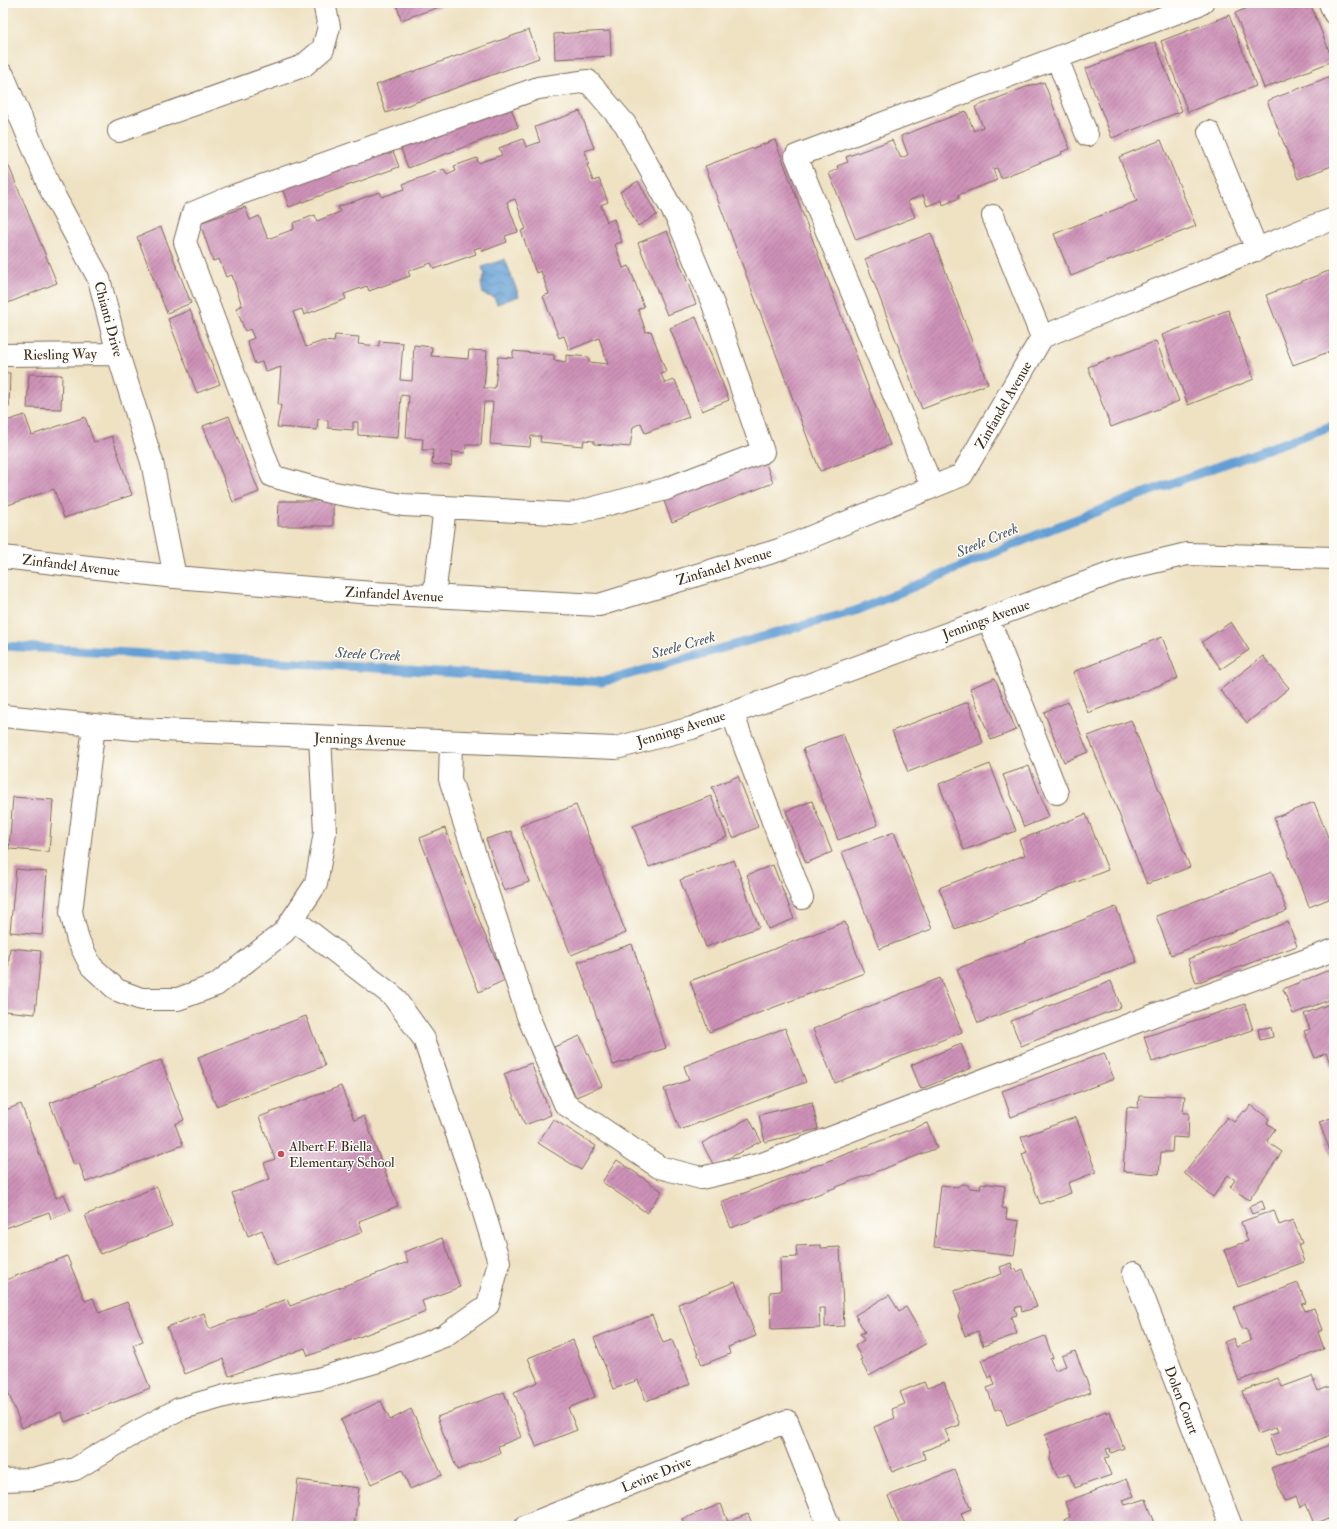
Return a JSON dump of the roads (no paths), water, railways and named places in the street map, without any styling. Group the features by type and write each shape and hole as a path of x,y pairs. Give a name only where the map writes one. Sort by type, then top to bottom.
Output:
{"street":[{"path":"119,131 303,66 323,49 329,27 324,3"},
{"path":"932,487 796,156 1202,3"},
{"path":"1330,3 1334,13"},
{"path":"1056,58 1087,136"},
{"name":"Chianti Drive","path":"3,75 50,188 99,279 118,354 152,462 175,578"},
{"path":"588,81 625,124 678,220 713,304 763,452 666,489 571,514 444,507 403,505 329,492 272,476 185,242 193,213 243,193 538,88 588,81"},
{"path":"1209,132 1257,250"},
{"path":"993,216 1042,337 1334,220"},
{"name":"Zinfandel Avenue","path":"3,557 175,578 373,593 599,605 778,550 962,475 1042,337"},
{"name":"Riesling Way","path":"3,355 118,354"},
{"path":"434,596 444,507"},
{"name":"Jennings Avenue","path":"3,716 135,729 616,748 692,728 1120,570 1187,554 1334,558"},
{"path":"988,618 1057,793"},
{"path":"732,713 802,898"},
{"path":"94,726 71,912 78,940 91,966 117,990 141,999 178,999 216,985 284,932 293,919 316,884 325,832 320,737"},
{"path":"451,742 450,779 528,1016 565,1104 659,1167 700,1178 762,1164 1158,1014 1334,950"},
{"path":"3,1480 33,1479 75,1469 179,1409 232,1394 318,1379 382,1360 444,1336 488,1305 500,1262 424,1039 393,996 293,919"},
{"name":"Dolen Court","path":"1134,1273 1231,1526"},
{"name":"Levine Drive","path":"526,1526 787,1422 829,1526"}],"water":[{"path":"505,259 519,296 497,304 494,297 483,294 481,283 485,275 482,267"}],"waterway":[{"name":"Steele Creek","path":"3,646 602,682 858,610 1051,529 1169,484 1334,425"}],"place":[{"name":"Albert F. Biella Elementary School","path":"281,1154"}]}
